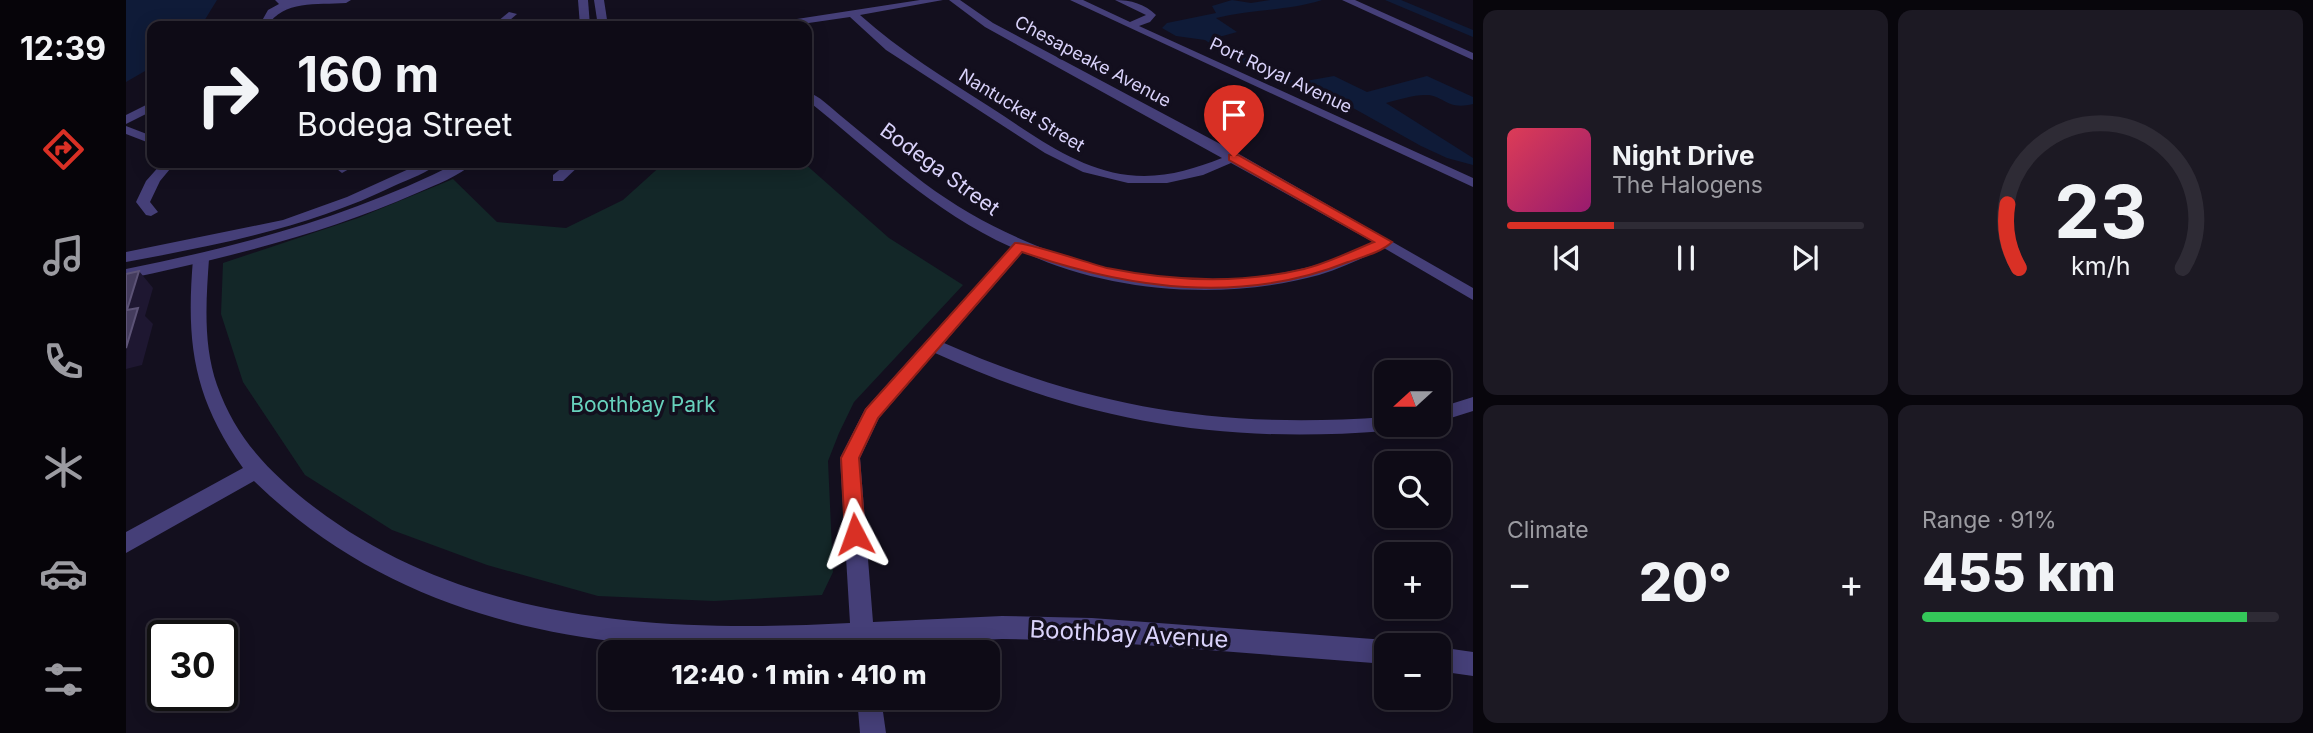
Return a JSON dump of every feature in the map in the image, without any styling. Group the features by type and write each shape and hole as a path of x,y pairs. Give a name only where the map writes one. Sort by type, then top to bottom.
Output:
{"street":[{"path":"265,21 283,2 346,0"},
{"path":"583,0 585,21"},
{"path":"599,0 602,21"},
{"path":"802,21 939,0"},
{"name":"Chesapeake Avenue","path":"954,0 989,25 1234,157 1473,295"},
{"name":"Port Royal Avenue","path":"1075,0 1473,183"},
{"path":"1121,0 1151,15 1147,20 1130,25"},
{"path":"1347,0 1473,57"},
{"name":"Nantucket Street","path":"852,13 890,48 1049,150 1088,169 1128,179 1167,179 1198,172 1234,157"},
{"path":"503,21 512,14"},
{"name":"Bodega Street","path":"812,99 955,212 1020,246 1066,262 1110,273 1196,284 1240,283 1308,273 1385,242"},
{"path":"126,120 147,109"},
{"path":"126,130 147,138"},
{"path":"151,212 143,202 155,175 163,168"},
{"path":"126,257 239,234 311,215 421,168"},
{"path":"126,274 201,259 337,220 457,168"},
{"path":"558,178 570,168"},
{"path":"126,265 179,255 201,259 235,242 302,224 360,203 376,189"},
{"path":"862,640 850,458 872,414 1020,246"},
{"name":"Boothbay Avenue","path":"201,259 197,319 200,352 207,382 231,432 256,470 302,511 344,542 407,575 466,598 569,624 668,637 763,640"},
{"path":"933,345 1023,383 1083,401 1177,420 1306,429 1374,425"},
{"path":"1451,411 1473,404"},
{"path":"126,543 256,470"},
{"name":"Boothbay Avenue","path":"876,640 927,629 1049,628 1238,638 1374,651"},
{"path":"1451,661 1473,664"},
{"path":"870,710 873,733"}],"green space":[{"name":"Boothbay Park","path":"658,168 810,168 889,238 963,285 854,402 839,433 828,461 833,572 822,595 714,601 598,596 487,565 392,530 305,475 243,382 221,314 223,263 358,218 453,179 497,222 566,228 623,200"}],"water":[{"path":"126,0 217,0 204,21 147,21 147,70 126,82"},
{"path":"1232,0 1251,3 1270,0 1322,0 1216,18 1237,32 1219,37 1220,40 1291,80 1300,82 1334,76 1367,92 1427,76 1473,97 1473,104 1464,106 1451,104 1431,95 1386,103 1473,158 1473,165 1447,158 1421,146 1346,104 1333,93 1286,84 1241,64 1205,40 1176,36 1162,28 1167,23 1216,13 1212,6"},
{"path":"1385,0 1401,0 1473,30 1473,37"}],"building":[{"path":"139,271 127,310 138,308 126,348 126,274"}],"route":[{"path":"855,534 850,458 872,414 1020,246 1066,262 1110,273 1196,284 1240,283 1308,273 1385,242 1234,157"}]}
